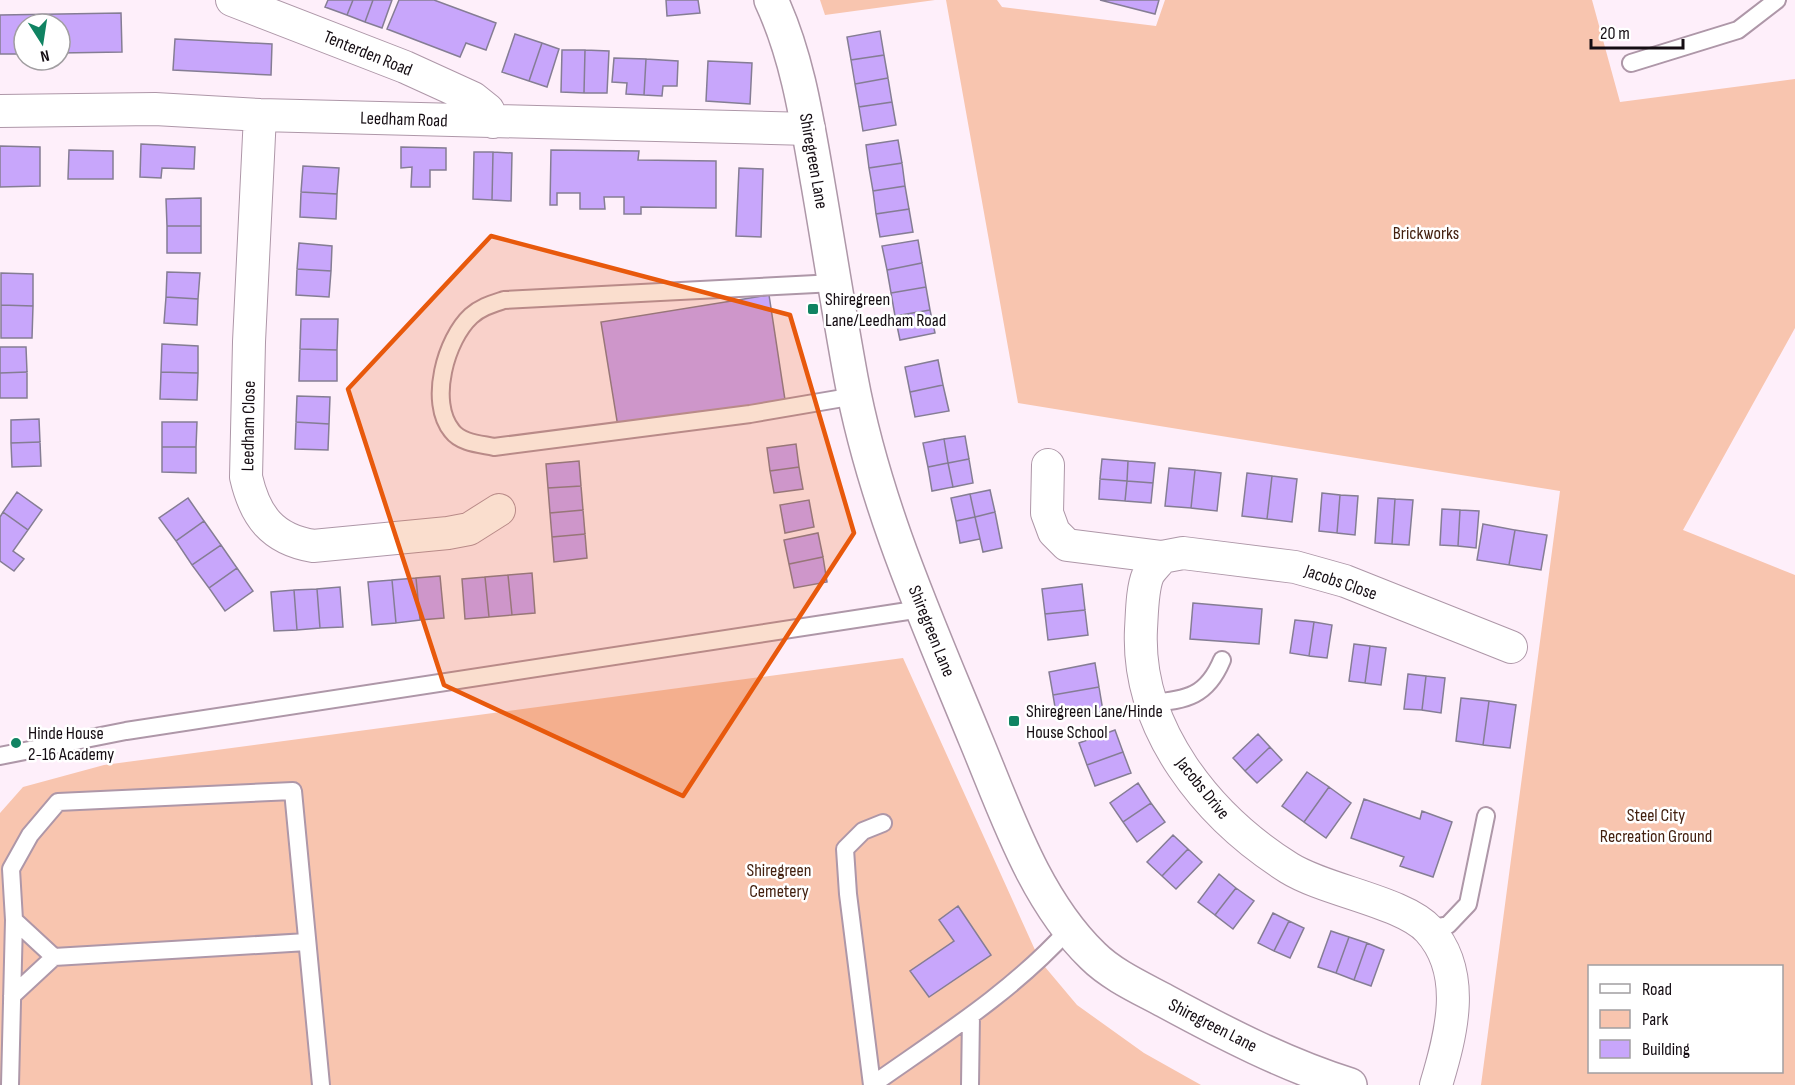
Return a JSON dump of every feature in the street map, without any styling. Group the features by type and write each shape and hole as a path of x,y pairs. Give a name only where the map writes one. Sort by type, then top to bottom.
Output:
{"street":[{"name":"Tenterden Road","path":"232,0 405,67 473,98 488,110 494,122"},
{"name":"Shiregreen Lane","path":"771,0 786,33 809,129 855,396 870,458 921,609 1014,830 1046,895 1068,930 1096,959 1135,984 1229,1035 1350,1085"},
{"name":"Leedham Road","path":"0,111 155,109 260,115 809,129"},
{"name":"Leedham Close","path":"260,115 249,342 246,477 251,498 262,518 277,534 293,543 313,546 469,529 499,510"},
{"path":"1048,465 1047,513 1054,532 1067,545 1162,558"},
{"name":"Jacobs Close","path":"1162,558 1183,553 1295,567 1345,581 1511,647"},
{"name":"Jacobs Drive","path":"1162,558 1148,576 1140,658 1151,703 1168,743 1194,783 1225,818 1259,847 1291,869 1327,886 1404,912 1429,929 1451,970 1454,997 1446,1053 1436,1085"}],"lane":[{"path":"1631,63 1738,30 1777,0"},
{"path":"835,283 504,300 482,308 469,318 450,345 443,366 441,399 445,419 452,431 466,441 494,447 750,414 855,396"},
{"path":"0,756 126,730 921,609"},
{"path":"1151,703 1179,701 1198,693 1214,679 1222,660"},
{"path":"10,1085 14,920 10,869 30,835 58,802 294,791 321,1085"},
{"path":"1429,929 1448,925 1468,904 1486,816"},
{"path":"883,823 863,831 845,849 848,894 872,1085 971,1016 1040,961 1068,930"},
{"path":"14,920 54,957"},
{"path":"12,996 54,957 307,942"},
{"path":"970,1085 971,1016"}],"highlighted area":[{"path":"491,236 790,315 854,533 683,796 444,685 348,389"}],"green space":[{"path":"820,0 935,0 825,15"},
{"name":"Brickworks","path":"946,0 997,0 1002,7 1156,26 1165,0 1592,0 1620,102 1795,79 1795,328 1683,530 1795,575 1795,1085 1481,1085 1560,491 1018,403"},
{"name":"Shiregreen Cemetery","path":"903,658 1040,961 1077,1005 1144,1053 1201,1085 0,1085 0,813 23,787 104,765"}],"building":[{"path":"328,0 353,0 347,15 325,7"},
{"path":"353,0 373,0 365,22 347,15"},
{"path":"373,0 392,0 382,28 365,22"},
{"path":"399,0 434,0 496,23 486,50 466,43 460,57 387,29"},
{"path":"666,0 698,0 700,13 667,16"},
{"path":"1100,0 1159,0 1155,14"},
{"path":"121,13 122,52 72,53 72,14"},
{"path":"0,15 12,15 12,54 0,54"},
{"path":"880,31 884,55 851,60 847,37"},
{"path":"515,34 542,43 529,81 502,72"},
{"path":"175,39 272,44 271,75 173,70"},
{"path":"542,43 559,49 547,87 529,81"},
{"path":"562,50 585,50 584,93 561,92"},
{"path":"585,50 609,51 607,93 584,93"},
{"path":"884,55 888,78 855,84 851,60"},
{"path":"614,58 646,59 644,95 626,94 627,83 612,82"},
{"path":"646,59 678,61 677,86 663,86 662,96 644,95"},
{"path":"708,61 752,63 750,104 706,101"},
{"path":"888,78 892,102 859,107 855,84"},
{"path":"892,102 896,125 863,131 859,107"},
{"path":"898,140 902,163 869,168 866,145"},
{"path":"141,144 195,147 194,169 162,168 161,178 140,177"},
{"path":"0,146 40,147 40,186 0,187"},
{"path":"401,147 446,148 446,170 430,170 430,187 411,187 412,167 401,168"},
{"path":"69,150 113,151 113,179 68,179"},
{"path":"551,150 639,151 638,160 716,161 716,208 641,207 641,214 624,214 624,197 604,197 605,209 580,209 580,193 557,193 557,205 550,205"},
{"path":"474,152 493,152 492,200 473,199"},
{"path":"493,152 512,153 511,201 492,200"},
{"path":"902,163 905,186 873,191 869,168"},
{"path":"303,166 339,168 337,194 301,192"},
{"path":"739,168 763,169 761,237 736,236"},
{"path":"905,186 909,209 876,214 873,191"},
{"path":"301,192 337,194 336,219 300,217"},
{"path":"201,198 201,226 167,226 166,199"},
{"path":"909,209 913,232 880,237 876,214"},
{"path":"167,226 201,226 201,253 167,253"},
{"path":"918,240 922,263 887,270 882,246"},
{"path":"299,243 332,246 331,271 297,269"},
{"path":"922,263 926,287 891,293 887,270"},
{"path":"297,269 331,271 329,297 296,295"},
{"path":"167,272 200,273 198,299 166,297"},
{"path":"1,273 33,274 33,306 1,305"},
{"path":"926,287 930,310 895,316 891,293"},
{"path":"769,295 785,400 618,427 601,322"},
{"path":"166,297 198,299 197,325 164,323"},
{"path":"1,305 33,306 32,338 1,338"},
{"path":"930,310 935,333 900,340 895,316"},
{"path":"301,319 338,319 337,350 300,349"},
{"path":"162,344 198,346 198,373 161,372"},
{"path":"0,347 26,347 27,372 0,373"},
{"path":"300,349 337,350 337,381 299,381"},
{"path":"938,360 943,385 910,392 905,367"},
{"path":"27,372 27,398 0,398 0,373"},
{"path":"161,372 198,373 197,400 160,399"},
{"path":"943,385 949,411 915,417 910,392"},
{"path":"297,396 330,397 329,424 296,422"},
{"path":"39,419 40,442 11,443 11,420"},
{"path":"162,422 197,422 196,447 162,447"},
{"path":"296,422 329,424 328,450 295,449"},
{"path":"965,436 969,459 948,463 944,439"},
{"path":"944,439 948,463 928,467 923,443"},
{"path":"40,442 41,466 12,467 11,443"},
{"path":"796,444 799,467 770,471 767,448"},
{"path":"162,447 196,447 196,473 162,472"},
{"path":"969,459 973,483 953,487 948,463"},
{"path":"1102,459 1128,461 1127,481 1100,479"},
{"path":"579,461 581,486 548,488 546,464"},
{"path":"1128,461 1155,463 1153,483 1127,481"},
{"path":"948,463 953,487 932,491 928,467"},
{"path":"799,467 803,489 774,493 770,471"},
{"path":"1169,468 1195,470 1191,508 1165,506"},
{"path":"1195,470 1221,473 1217,511 1191,508"},
{"path":"1247,473 1272,476 1267,519 1242,516"},
{"path":"1272,476 1297,479 1292,522 1267,519"},
{"path":"1100,479 1127,481 1125,501 1099,499"},
{"path":"1127,481 1153,483 1151,503 1125,501"},
{"path":"581,486 583,510 550,513 548,488"},
{"path":"990,490 995,512 975,517 970,494"},
{"path":"17,492 42,510 28,530 3,512"},
{"path":"1322,493 1340,495 1337,533 1319,531"},
{"path":"970,494 975,517 956,521 951,498"},
{"path":"1340,495 1358,496 1355,535 1337,533"},
{"path":"188,498 204,521 176,541 159,518"},
{"path":"1378,498 1395,499 1392,544 1375,543"},
{"path":"1395,499 1413,500 1409,545 1392,544"},
{"path":"809,500 814,527 785,533 780,505"},
{"path":"1442,509 1460,510 1458,546 1440,545"},
{"path":"583,510 585,534 552,537 550,513"},
{"path":"1460,510 1479,511 1476,548 1458,546"},
{"path":"3,512 28,530 13,551 24,559 14,571 0,561 0,517"},
{"path":"995,512 1002,548 983,552 975,517"},
{"path":"975,517 980,539 960,543 956,521"},
{"path":"204,521 221,545 192,565 176,541"},
{"path":"1483,524 1515,530 1509,565 1477,560"},
{"path":"1515,530 1547,535 1541,570 1509,565"},
{"path":"818,533 823,557 789,564 784,540"},
{"path":"585,534 587,558 554,562 552,537"},
{"path":"221,545 237,568 209,588 192,565"},
{"path":"823,557 827,582 794,588 789,564"},
{"path":"237,568 253,591 225,611 209,588"},
{"path":"532,573 535,613 512,615 508,575"},
{"path":"508,575 512,615 489,617 485,577"},
{"path":"440,576 444,618 420,620 416,578"},
{"path":"485,577 489,617 465,619 462,579"},
{"path":"416,578 420,620 396,623 392,580"},
{"path":"392,580 396,623 372,625 368,582"},
{"path":"1082,584 1085,610 1045,614 1042,589"},
{"path":"340,587 343,627 320,628 317,589"},
{"path":"317,589 320,628 297,630 294,590"},
{"path":"294,590 297,630 274,631 271,592"},
{"path":"1193,603 1262,609 1259,644 1190,639"},
{"path":"1085,610 1088,635 1048,640 1045,614"},
{"path":"1295,620 1314,622 1309,656 1290,653"},
{"path":"1314,622 1332,625 1327,658 1309,656"},
{"path":"1354,644 1370,646 1365,683 1349,681"},
{"path":"1370,646 1386,648 1381,685 1365,683"},
{"path":"1095,663 1099,687 1053,695 1049,672"},
{"path":"1408,674 1426,676 1422,710 1404,709"},
{"path":"1426,676 1445,678 1441,713 1422,710"},
{"path":"1099,687 1103,711 1057,719 1053,695"},
{"path":"1461,698 1489,701 1483,745 1456,741"},
{"path":"1489,701 1516,705 1510,748 1483,745"},
{"path":"1115,730 1123,752 1087,765 1079,743"},
{"path":"1258,734 1270,747 1245,771 1233,758"},
{"path":"1270,747 1282,760 1257,783 1245,771"},
{"path":"1123,752 1131,773 1095,786 1087,765"},
{"path":"1307,772 1329,787 1304,822 1282,806"},
{"path":"1138,783 1151,803 1123,822 1110,803"},
{"path":"1329,787 1351,803 1326,838 1304,822"},
{"path":"1364,799 1420,819 1422,811 1452,822 1433,877 1400,866 1404,857 1351,838"},
{"path":"1151,803 1165,822 1137,842 1123,822"},
{"path":"1173,835 1188,849 1162,876 1147,862"},
{"path":"1188,849 1202,862 1176,889 1162,876"},
{"path":"1219,874 1236,888 1215,915 1198,902"},
{"path":"1236,888 1254,901 1233,929 1215,915"},
{"path":"958,906 991,955 929,997 910,971 954,941 939,920"},
{"path":"1273,913 1289,921 1274,951 1258,943"},
{"path":"1289,921 1304,928 1290,958 1274,951"},
{"path":"1331,931 1349,937 1336,973 1318,967"},
{"path":"1349,937 1367,943 1354,980 1336,973"},
{"path":"1367,943 1384,950 1371,986 1354,980"}],"place":[{"name":"Shiregreen Lane/Leedham Road","path":"813,309"},
{"name":"Shiregreen Lane/Hinde House School","path":"1014,721"},
{"name":"Hinde House 2-16 Academy","path":"16,743"}],"park label":[{"name":"Steel City Recreation Ground","path":"1656,825"}]}
